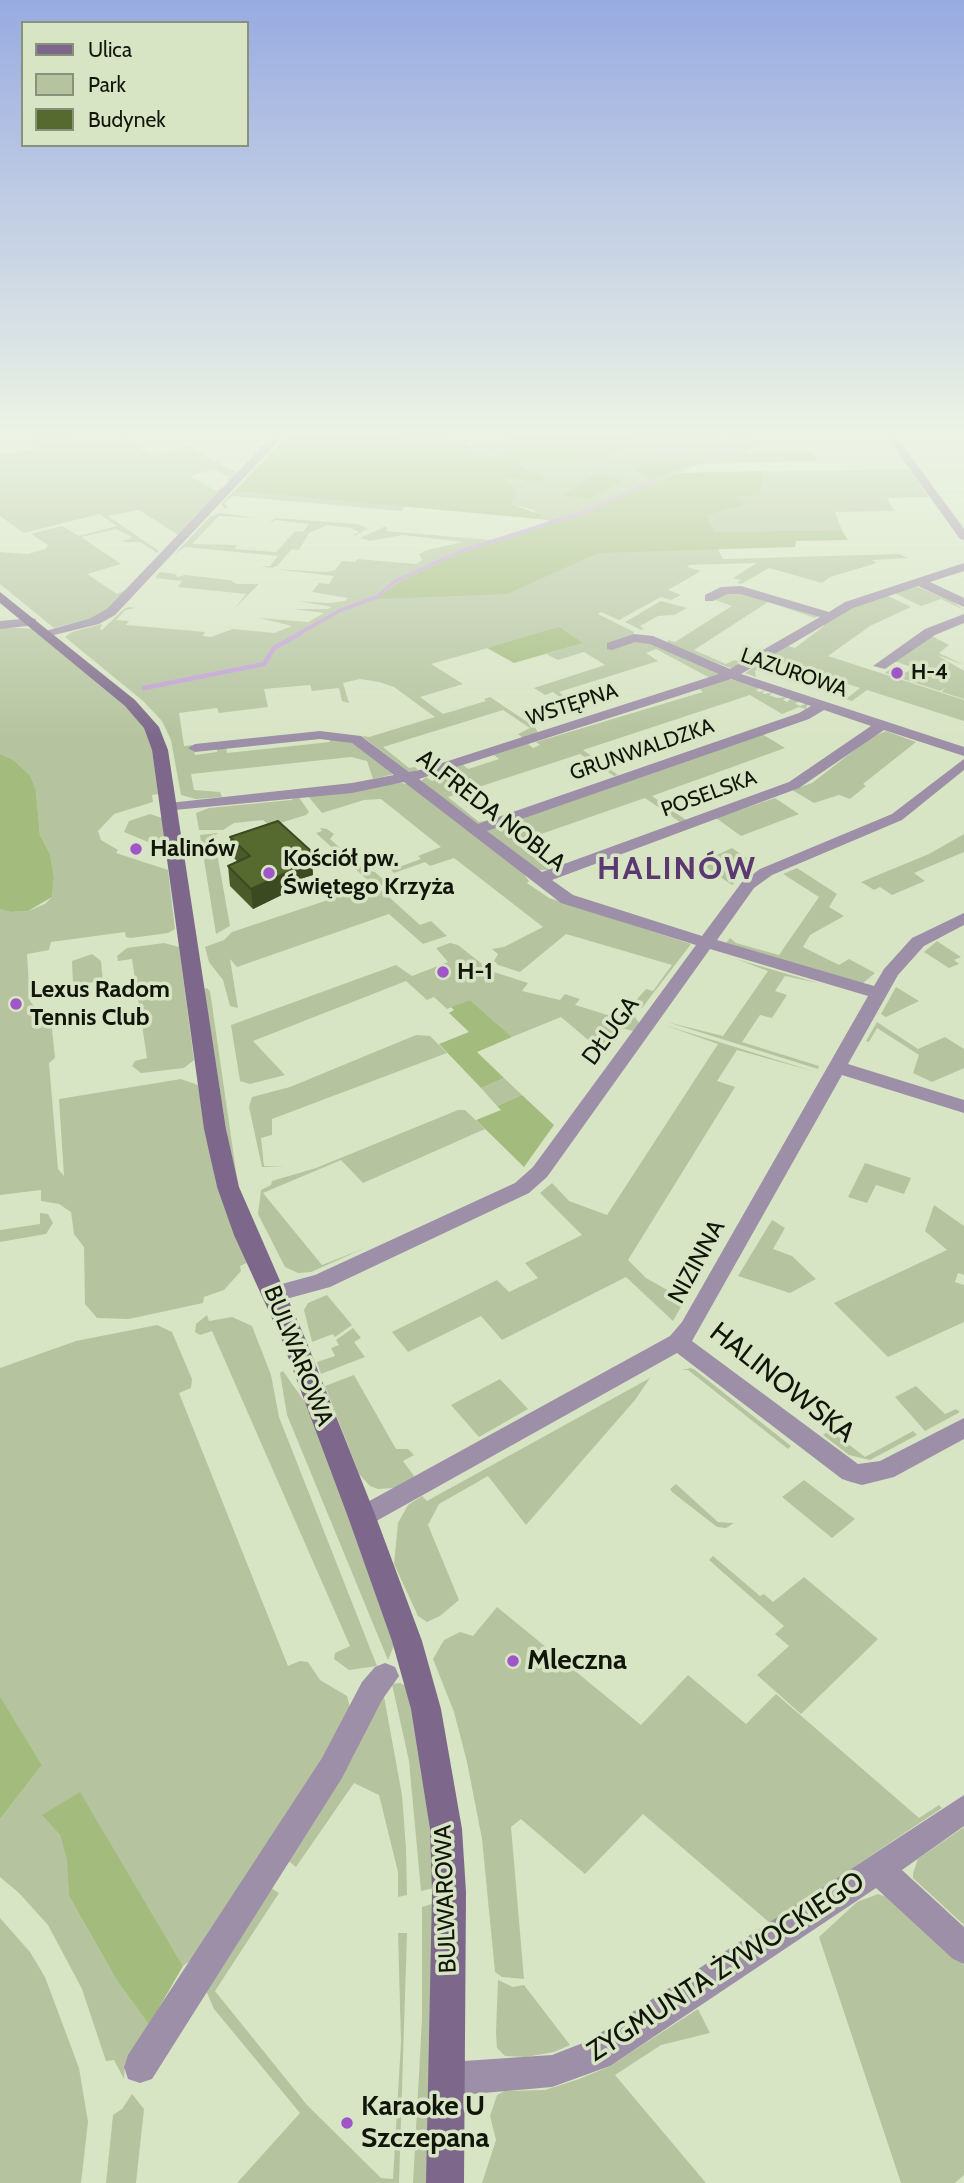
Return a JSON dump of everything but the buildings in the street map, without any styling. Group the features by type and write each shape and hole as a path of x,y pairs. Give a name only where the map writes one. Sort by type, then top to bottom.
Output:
{"street":[{"path":"47,635 95,621 111,611 185,534"},
{"name":"WSTĘPNA","path":"169,808 408,778 732,674 829,616 871,596 964,567"},
{"path":"917,581 964,603"},
{"path":"709,598 725,590 741,590 829,616"},
{"name":"BULWAROWA","path":"0,596 130,702 146,721 160,750 222,1165 246,1235 275,1294 362,1517 407,1641 426,1709 446,1829 449,1892 449,2079 445,2183"},
{"path":"880,666 929,632 964,618"},
{"path":"0,625 32,622"},
{"name":"LAZUROWA","path":"612,646 634,638 648,639 732,674 964,752"},
{"name":"GRUNWALDZKA","path":"475,830 810,714 822,705"},
{"name":"POSELSKA","path":"538,880 794,785 882,725"},
{"name":"ALFREDA NOBLA","path":"195,748 309,736 342,736 361,741 538,880 579,904 878,993"},
{"name":"DŁUGA","path":"275,1294 322,1280 511,1194 533,1180 747,885 758,876 897,817 964,763"},
{"name":"NIZINNA","path":"362,1517 678,1342 690,1328 878,993 909,949 929,935 964,918"},
{"path":"836,1067 964,1107"},
{"name":"HALINOWSKA","path":"678,1342 851,1472 862,1475 885,1470 964,1428"},
{"path":"140,2067 332,1768 372,1691 386,1676"},
{"name":"ZYGMUNTA ŻYWOCKIEGO","path":"449,2079 552,2071 598,2054 964,1809"},
{"name":"ZYGMUNTA ŻYWOCKIEGO","path":"878,1869 964,1948"}],"green space":[{"path":"31,534 79,536 95,534 81,537 121,564 87,574 117,594 126,590 102,615 54,628 0,584 0,552 28,554 45,549 48,545"},
{"path":"126,534 134,534 159,551 157,553 140,542 122,542 132,537"},
{"path":"194,534 202,534 192,544 237,545 235,549 276,552 292,534 308,534 299,550 292,549 272,568 260,566 270,566 278,556 185,547 174,555"},
{"path":"369,534 420,534 491,540 510,534 728,534 718,549 723,559 899,554 908,558 872,560 877,563 830,577 822,583 769,568 741,584 737,583 741,580 733,578 757,563 689,565 687,567 701,571 668,590 681,595 671,600 661,597 619,620 601,612 598,614 634,632 632,641 650,642 720,674 710,678 656,649 646,653 658,661 559,692 564,696 560,697 553,692 545,695 534,688 605,665 584,652 558,660 546,654 582,643 559,628 431,664 463,684 420,697 443,714 486,701 484,699 490,697 535,727 538,733 523,738 518,734 530,728 503,710 383,747 409,768 415,767 418,770 410,773 362,736 369,737 435,717 394,687 379,682 360,679 343,683 349,703 342,701 339,688 312,691 310,685 264,689 268,707 219,713 217,708 179,713 184,746 193,745 195,755 217,752 217,748 226,747 227,753 330,742 329,737 347,739 394,774 373,779 367,761 351,757 191,774 194,790 220,792 222,797 196,799 181,795 171,740 162,721 143,701 65,637 72,632 102,624 102,630 124,609 129,607 135,608 125,610 116,620 129,621 126,625 205,632 203,636 211,637 233,629 274,633 292,626 259,618 308,622 324,613 293,609 332,607 298,601 329,603 345,601 348,598 312,592 319,583 329,584 334,576 274,569 326,572 335,570 342,561 355,562 358,559 416,564 422,560 419,554 427,550 463,542 403,535 370,541 360,538"},
{"path":"521,534 844,534 848,540 796,541 795,547 598,553 507,594 376,599 399,582 458,554"},
{"path":"160,572 175,574 177,577 185,575 230,580 237,584 259,584 235,608 246,594 178,587 182,581 155,578"},
{"path":"913,585 952,601 964,610 941,599 921,606 892,592"},
{"path":"728,593 741,594 819,616 815,618 768,602 694,650 726,664 734,660 745,663 733,669 667,643 668,640 675,642 732,606 712,599"},
{"path":"884,594 911,607 870,626 828,656 964,700 964,721 867,690 852,701 846,699 860,688 773,660 755,671 756,677 745,673 788,646 795,648 824,626 821,624 849,608"},
{"path":"661,601 687,608 674,615 658,616 640,626 644,629 641,630 625,622"},
{"path":"0,627 33,629 129,709 144,727 152,749 158,794 152,795 153,802 114,814 98,831 101,840 118,850 116,853 168,870 175,929 168,933 131,938 126,937 125,932 51,942 49,950 27,954 30,1001 52,1029 55,1058 49,1063 58,1169 64,1176 59,1099 181,1079 198,1085 216,1184 247,1263 240,1266 241,1271 224,1290 204,1297 203,1303 129,1319 97,1318 85,1304 84,1247 74,1234 71,1212 59,1204 41,1201 41,1190 0,1195 0,909 10,912 28,911 45,904 52,897 54,877 50,854 40,835 36,791 12,759 0,754"},
{"path":"559,627 583,643 514,663 487,648"},
{"path":"930,635 949,645 939,653 964,665 937,655 964,671 964,699 942,692 945,688 940,691 903,679 906,675 901,678 885,673 893,667 902,670 891,673 899,676 914,668 894,661"},
{"path":"729,679 760,687 756,691 766,690 762,693 765,694 774,692 769,695 777,698 787,697 783,700 787,702 792,698 799,701 795,704 800,706 808,703 806,709 799,707 782,714 750,695 583,750 618,775 614,776 580,754 448,797 479,822 488,820 485,824 477,824 421,781 426,777 432,781 437,779 432,775 463,765 468,769 499,759 494,755 528,744 533,748 540,745 536,742 703,692 700,689"},
{"path":"886,731 916,742 863,784 866,786 850,799 839,795 814,803 792,790 812,783 870,738"},
{"path":"762,734 785,748 652,796 686,820 680,822 645,798 515,843 550,870 533,870 486,831"},
{"path":"0,754 12,759 30,776 36,791 40,835 50,854 54,877 52,897 28,911 10,912 0,909"},
{"path":"408,784 522,872 529,881 527,883 549,898 691,944 642,1008 631,1006 646,989 653,991 672,965 566,934 520,972 498,965 494,961 498,954 492,949 504,947 543,927 454,858 430,866 425,862 394,873 391,870 421,859 418,856 441,847 381,799 364,800 322,813 307,795"},
{"path":"298,796 309,812 306,815 277,824 269,825 263,820 234,823 223,830 199,830 196,813 209,808 291,800"},
{"path":"775,798 799,814 741,836 716,818"},
{"path":"150,814 162,818 165,849 124,832 129,821"},
{"path":"320,828 334,834 330,839 365,870 375,872 387,883 377,887 384,893 395,890 398,893 389,897 420,925 431,921 447,936 423,944 389,914 237,967 230,959 238,1008 230,1006 223,980 209,962 205,947 224,940 232,932 373,885 316,833 322,831"},
{"path":"218,833 214,836 230,926 216,934 200,835"},
{"path":"964,834 964,852 914,873 925,881 892,895 880,887 874,890 861,882 929,854"},
{"path":"732,848 757,865 745,873 738,868 732,871 740,877 732,885 700,863"},
{"path":"797,868 837,894 829,907 844,916 810,935 803,947 839,965 849,959 875,973 862,984 726,943 730,938 736,943 779,955 819,897 783,874"},
{"path":"937,941 961,957 954,960 959,964 949,968 924,952"},
{"path":"164,943 179,947 194,1060 184,1068 141,1073 132,1066 135,1061 147,1058 132,959 118,961 117,956 127,948"},
{"path":"450,943 458,945 491,971 528,983 522,991 560,1000 565,994 580,999 575,1005 611,1016 616,1010 635,1017 639,1023 633,1031 622,1028 606,1055 561,1017 512,1037 470,1000 447,1009 434,997 427,1000 406,981 253,1041 285,1075 250,1084 240,1081 231,1025 396,965 412,976 448,962 436,948"},
{"path":"92,954 101,961 103,981 73,985 72,961"},
{"path":"736,959 818,983 785,976 775,991 787,995 772,1018 760,1015 742,1042 819,1066 818,1069 667,1022 723,1036 768,971"},
{"path":"896,987 919,1001 886,1017 881,1014"},
{"path":"204,989 210,991 237,1178 228,1140"},
{"path":"470,1000 512,1037 477,1052 504,1078 481,1088 439,1044 469,1032 449,1013 454,1010 451,1007"},
{"path":"877,1022 918,1049 945,1037 964,1049 964,1068 932,1082 913,1073 919,1055 877,1028 869,1042 866,1041"},
{"path":"664,1025 816,1072 737,1050 717,1081 735,1087 628,1260 646,1278 685,1300 673,1321 626,1277 502,1340 481,1316 408,1352 392,1332 497,1280 509,1292 538,1278 525,1263 582,1235 540,1193 552,1183 569,1201 607,1215 718,1044"},
{"path":"416,1035 430,1036 447,1053 272,1119 272,1135 261,1138 264,1166 286,1166 262,1167 249,1107 252,1097 290,1087"},
{"path":"504,1078 522,1095 497,1106 481,1088"},
{"path":"522,1095 554,1125 524,1167 476,1120 501,1110 497,1106"},
{"path":"458,1110 465,1110 485,1129 363,1183 341,1160 263,1193 322,1265 367,1247 311,1272 298,1273 285,1267 258,1214 261,1190 271,1185 272,1181 316,1168"},
{"path":"865,1163 911,1178 904,1194 876,1185 867,1203 848,1197"},
{"path":"934,1205 964,1226 964,1275 958,1273 955,1282 964,1285 964,1322 888,1357 834,1303 947,1250 925,1231"},
{"path":"40,1213 48,1214 53,1223 46,1234 0,1242 0,1230 40,1224"},
{"path":"772,1220 785,1228 773,1249 792,1256 816,1279 790,1293 738,1276"},
{"path":"327,1295 352,1325 335,1337 333,1334 312,1342 304,1310 308,1303"},
{"path":"207,1315 209,1321 232,1317 252,1326 271,1375 279,1417 377,1666 349,1670 334,1659 335,1653 350,1646 212,1331 200,1335 195,1332 196,1324"},
{"path":"157,1325 172,1332 192,1379 191,1388 179,1393 288,1666 300,1661 308,1662 320,1680 347,1696 352,1715 191,1960 183,1966 80,1793 43,1815 60,1835 68,1859 69,1896 116,1979 149,2025 125,2063 124,2079 114,2060 106,2061 82,1989 48,1925 19,1893 0,1877 0,1819 42,1765 0,1696 0,1368 76,1341"},
{"path":"353,1328 361,1338 354,1342 365,1357 321,1374 317,1362 335,1356 331,1348 339,1345 336,1340"},
{"path":"691,1368 791,1446 788,1449 688,1370 682,1370"},
{"path":"283,1371 309,1408 394,1645 388,1660 287,1415 280,1373"},
{"path":"354,1375 396,1449 408,1449 414,1455 403,1461 414,1476 412,1480 394,1488 378,1489 370,1486 359,1474 325,1386"},
{"path":"650,1378 635,1400 526,1525 488,1476 439,1504 428,1525 459,1600 440,1616 427,1622 418,1616 394,1564 398,1523 408,1505 422,1496 427,1501"},
{"path":"500,1379 528,1409 479,1437 451,1405"},
{"path":"916,1386 945,1414 956,1409 960,1412 925,1431 895,1397"},
{"path":"830,1430 865,1457 913,1431 917,1435 870,1460 849,1455 823,1435"},
{"path":"804,1480 855,1519 832,1538 782,1497"},
{"path":"676,1484 718,1522 734,1523 726,1528 717,1527 672,1492 670,1489"},
{"path":"713,1556 760,1596 764,1594 773,1602 804,1577 878,1639 801,1714 757,1675 789,1646 775,1634 784,1626 709,1560"},
{"path":"497,1607 641,1725 688,1675 746,1724 776,1694 919,1818 939,1805 942,1808 770,1923 643,1814 585,1874 521,1819 511,1827 524,1979 502,1977 495,1972 482,1839 467,1762 454,1712 433,1659 444,1640 460,1632 473,1636"},
{"path":"400,1683 406,1686 416,1730 431,1831 434,1888 421,1891 409,1761 392,1684"},
{"path":"383,1691 402,1795 406,1848 407,1895 398,1897 398,1872 379,1795 354,1783 296,1867 287,1860 353,1757"},
{"path":"0,1696 42,1765 0,1819"},
{"path":"80,1792 183,1966 149,2025 116,1979 69,1896 67,1859 60,1835 42,1815"},
{"path":"964,1827 964,1925 913,1878 913,1873 918,1859"},
{"path":"268,1886 279,1893 215,1991 307,2105 381,2178 393,2179 401,2042 398,1933 407,1933 399,2183 237,2183 300,2113 214,2009 205,1988"},
{"path":"878,1894 892,1899 964,1965 964,2175 955,2183 901,2183 819,1937 857,1902"},
{"path":"435,1903 430,2183 413,2183 422,2019 422,1907"},
{"path":"0,1918 30,1952 45,1977 79,2068 88,2122 81,2183 0,2183"},
{"path":"498,1980 513,1987 524,1985 570,2045 554,2052 526,2057 505,2056 497,2048"},
{"path":"698,2009 710,2033 661,2045 615,2075 706,2183 482,2183 496,2140 490,2116 497,2095 505,2091 545,2090 608,2067"},
{"path":"132,2094 144,2109 136,2183 106,2183 113,2115 122,2109"}],"waterway":[{"path":"298,634 341,610 377,597 394,582 456,553 516,534"},
{"path":"144,688 264,664 274,648 301,633"}],"place":[{"name":"H-4","path":"897,673"},
{"name":"Halinów","path":"136,849"},
{"name":"Kościół pw. Świętego Krzyża","path":"269,873"},
{"name":"H-1","path":"443,972"},
{"name":"Lexus Radom Tennis Club","path":"16,1004"},
{"name":"Mleczna","path":"513,1661"},
{"name":"Karaoke U Szczepana","path":"347,2123"}],"district":[{"name":"HALINÓW","path":"677,870"}]}
